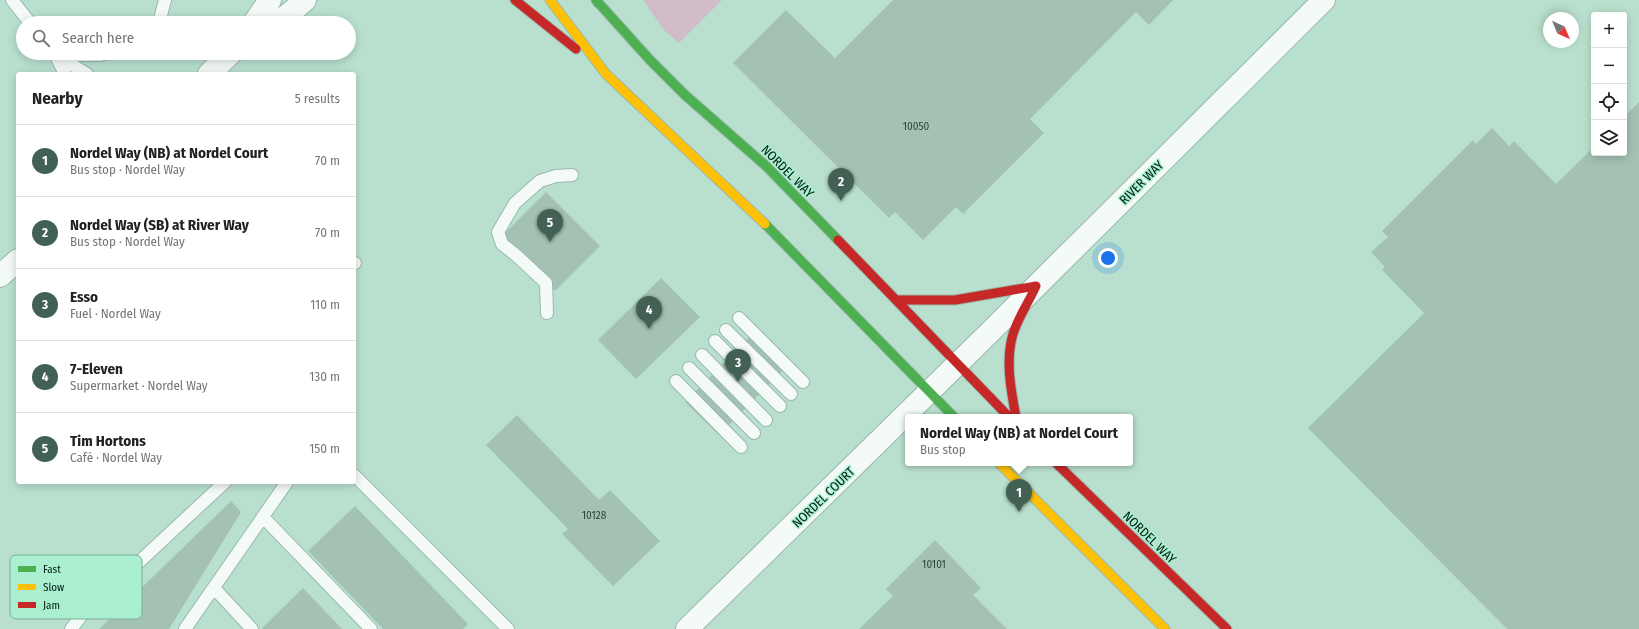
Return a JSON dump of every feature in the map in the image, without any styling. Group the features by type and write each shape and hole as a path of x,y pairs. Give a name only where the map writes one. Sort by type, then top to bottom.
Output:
{"street":[{"path":"259,16 270,0"},
{"path":"286,16 305,0"},
{"path":"515,0 606,74 750,208 951,414"},
{"path":"550,0 606,74"},
{"name":"RIVER WAY","path":"958,364 1324,0"},
{"name":"NORDEL WAY","path":"597,1 650,60 685,95 765,165 1006,414"},
{"path":"211,72 224,60"},
{"path":"0,276 16,262"},
{"path":"897,300 954,300 1036,286"},
{"path":"1015,414 1011,396 1010,358 1012,335 1036,286"},
{"name":"NORDEL COURT","path":"907,414 958,364"},
{"name":"NORDEL COURT","path":"687,629 905,416"},
{"path":"1002,466 1165,629"},
{"name":"NORDEL WAY","path":"1059,466 1227,629"}],"lane":[{"path":"12,0 25,16"},
{"path":"161,16 165,0"},
{"path":"58,60 64,72"},
{"path":"65,60 84,72"},
{"path":"546,313 546,283 518,256 502,244 498,232 515,203 540,181 556,176 572,175"},
{"path":"739,318 803,382"},
{"path":"726,330 791,394"},
{"path":"715,342 780,406"},
{"path":"702,355 766,420"},
{"path":"689,368 754,432"},
{"path":"676,381 741,447"},
{"path":"356,477 508,629"},
{"path":"142,559 223,484"},
{"path":"185,629 286,484"},
{"path":"263,517 371,629"},
{"path":"214,588 252,629"},
{"path":"71,629 79,619"}],"shaded area":[{"path":"643,0 722,0 679,43 664,30"}],"building":[{"path":"893,0 1173,0 1149,25 1136,12 1030,119 1044,133 963,214 956,207 923,240 895,212 889,218 733,63 786,10 835,58"},
{"path":"1639,102 1639,629 1507,629 1308,428 1424,313 1382,270 1385,267 1371,252 1388,237 1382,231 1473,140 1476,144 1492,128 1509,146 1514,141 1556,184 1591,150 1591,156 1627,156 1627,114"},
{"path":"546,192 600,246 555,291 501,237"},
{"path":"661,278 700,317 636,379 598,340"},
{"path":"758,328 791,362 719,435 685,402"},
{"path":"517,415 599,500 610,490 660,541 613,586 562,534 568,529 486,445"},
{"path":"231,501 241,512 169,629 99,629 109,619 142,619 142,587"},
{"path":"355,506 468,624 463,629 383,629 308,551"},
{"path":"935,540 981,588 973,595 1007,629 859,629 893,596 886,589"},
{"path":"303,588 342,629 262,628"}],"traffic: fast":[{"path":"596,0 650,60 685,95 765,165 838,240"},
{"path":"765,224 951,414"}],"traffic: slow":[{"path":"550,0 606,74 765,224"},
{"path":"1002,466 1165,629"}],"traffic: jam":[{"path":"515,0 576,49"},
{"path":"838,240 1006,414"},
{"path":"897,300 955,300 1036,286"},
{"path":"1015,414 1012,397 1009,354 1013,334 1036,286"},
{"path":"1059,466 1227,629"}],"place":[{"name":"Nordel Way (SB) at River Way","path":"841,201"},
{"name":"Tim Hortons","path":"550,242"},
{"name":"7-Eleven","path":"649,329"},
{"name":"Esso","path":"738,382"},
{"name":"Nordel Way (NB) at Nordel Court","path":"1019,512"}]}
